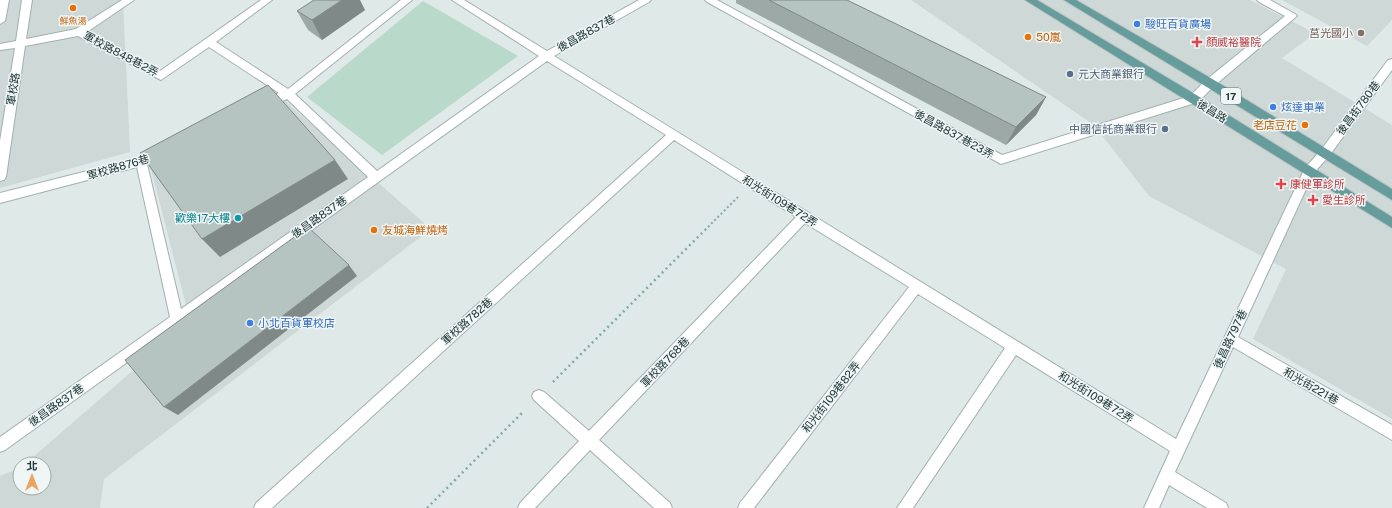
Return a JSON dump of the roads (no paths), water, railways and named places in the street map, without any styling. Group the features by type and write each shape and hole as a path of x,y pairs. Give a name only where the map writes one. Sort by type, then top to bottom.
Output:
{"main road":[{"name":"後昌路","path":"1030,0 1194,99 1392,223"},
{"name":"後昌路","path":"1069,0 1210,83 1392,195"}],"street":[{"path":"0,21 4,0"},
{"name":"軍校路","path":"0,177 27,0"},
{"path":"79,32 129,0"},
{"name":"軍校路848巷2弄","path":"0,48 79,32 161,76 267,0"},
{"path":"253,110 288,94 407,0"},
{"path":"457,0 546,56"},
{"name":"後昌路837巷","path":"0,444 546,56 646,0"},
{"name":"後昌路837巷23弄","path":"710,0 1001,160 1194,99 1210,83 1292,16 1262,0"},
{"path":"210,42 288,94 376,177"},
{"name":"和光街109巷72弄","path":"546,56 1179,448"},
{"name":"後昌街780巷","path":"1309,171 1325,154 1388,75 1392,63"},
{"name":"軍校路782巷","path":"261,508 673,135"},
{"name":"軍校路876巷","path":"0,198 141,162 169,149"},
{"path":"141,162 177,319"},
{"name":"後昌路797巷","path":"1151,508 1309,171"},
{"name":"軍校路768巷","path":"525,508 804,216"},
{"name":"和光街109巷82弄","path":"746,508 917,286"},
{"name":"和光街221巷","path":"1230,339 1392,433"},
{"path":"904,508 1014,346"},
{"path":"539,396 665,508"},
{"path":"1166,475 1221,508"}],"place":[{"name":"鮮魚湯","path":"73,8"},
{"name":"駿旺百貨廣場","path":"1137,24"},
{"name":"莒光國小","path":"1361,33"},
{"name":"50嵐","path":"1028,37"},
{"name":"顏威裕醫院","path":"1197,42"},
{"name":"元大商業銀行","path":"1070,74"},
{"name":"炫達車業","path":"1273,107"},
{"name":"老店豆花","path":"1305,125"},
{"name":"中國信託商業銀行","path":"1165,129"},
{"name":"康健軍診所","path":"1281,184"},
{"name":"愛生診所","path":"1313,200"},
{"name":"歡樂17大樓","path":"238,218"},
{"name":"友城海鮮燒烤","path":"374,230"},
{"name":"小北百貨軍校店","path":"250,323"}]}
